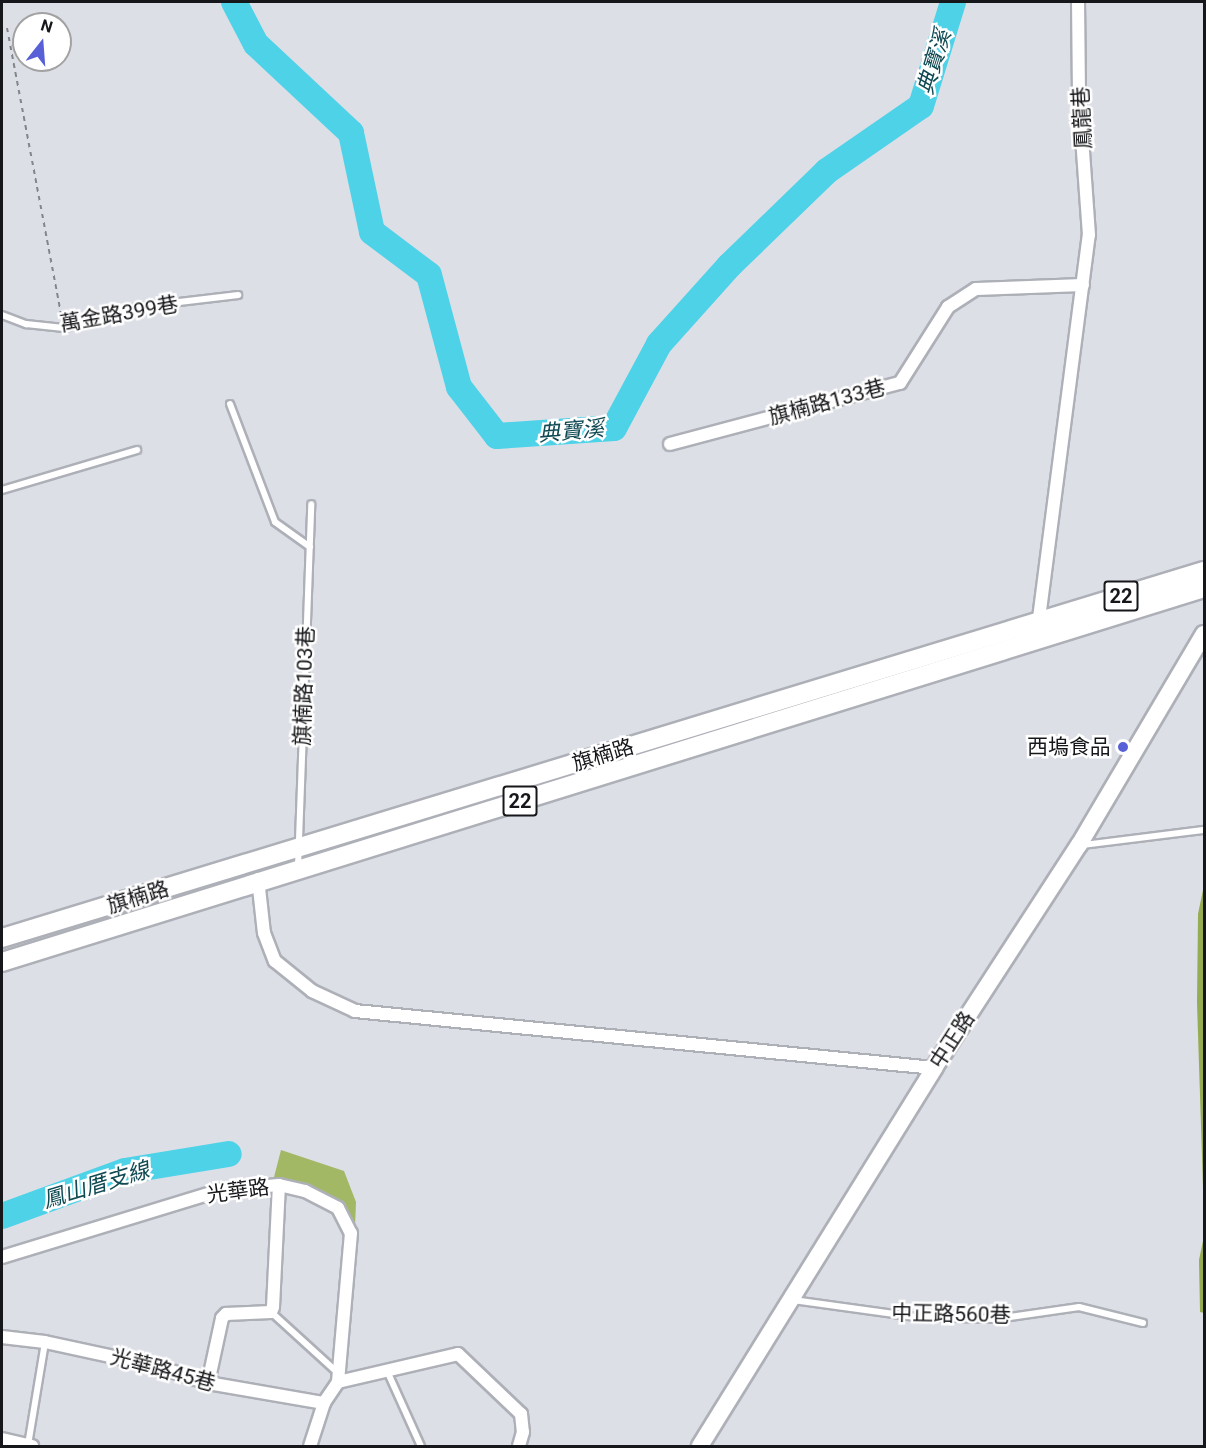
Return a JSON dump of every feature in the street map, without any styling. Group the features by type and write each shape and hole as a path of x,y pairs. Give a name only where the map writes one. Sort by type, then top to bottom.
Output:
{"main road":[{"name":"旗楠路","path":"2,938 1204,571"},
{"name":"旗楠路","path":"2,962 258,879 1040,642 1204,588"},
{"name":"中正路","path":"700,1446 793,1300 934,1068 1079,845 1204,634"}],"street":[{"name":"鳳龍巷","path":"1078,2 1079,95 1089,235 1083,285"},
{"name":"旗楠路133巷","path":"670,444 900,383 948,307 976,288 1083,285"},
{"path":"1040,642 1037,622 1083,285"},
{"path":"258,879 264,933 275,961 312,992 355,1011 934,1068"},
{"path":"208,1383 222,1318 226,1314 271,1312 279,1185"},
{"name":"光華路","path":"2,1257 221,1190 279,1185 305,1191 338,1208 351,1233 339,1378 324,1403 310,1446"},
{"name":"光華路45巷","path":"2,1337 45,1342 156,1366 208,1383 324,1403"},
{"path":"339,1378 388,1373 454,1353 464,1357 521,1414 523,1431 519,1446"},
{"path":"2,1439 30,1446"}],"lane":[{"name":"萬金路399巷","path":"2,315 26,324 64,327 137,307 238,295"},
{"path":"230,404 275,522 310,547"},
{"path":"2,490 137,450"},
{"name":"旗楠路103巷","path":"298,868 311,504"},
{"path":"1079,845 1204,830"},
{"name":"中正路560巷","path":"793,1300 939,1317 996,1319 1079,1306 1143,1323"},
{"path":"271,1312 339,1378"},
{"path":"30,1446 45,1342"},
{"path":"388,1373 421,1446"}],"path":[{"path":"7,28 64,327"}],"green space":[{"path":"1204,885 1204,1219 1197,1003 1198,914"},
{"path":"281,1150 344,1171 356,1202 355,1227 342,1208 273,1181"},
{"path":"1204,1236 1204,1313 1200,1312 1199,1260"}],"waterway":[{"name":"典寶溪","path":"234,2 256,44 351,133 372,232 429,275 459,387 497,436 614,428 659,344 729,266 827,171 921,106 953,2"},
{"name":"鳳山厝支線","path":"2,1216 125,1171 229,1154"}],"place":[{"name":"西塢食品","path":"1123,747"}]}
